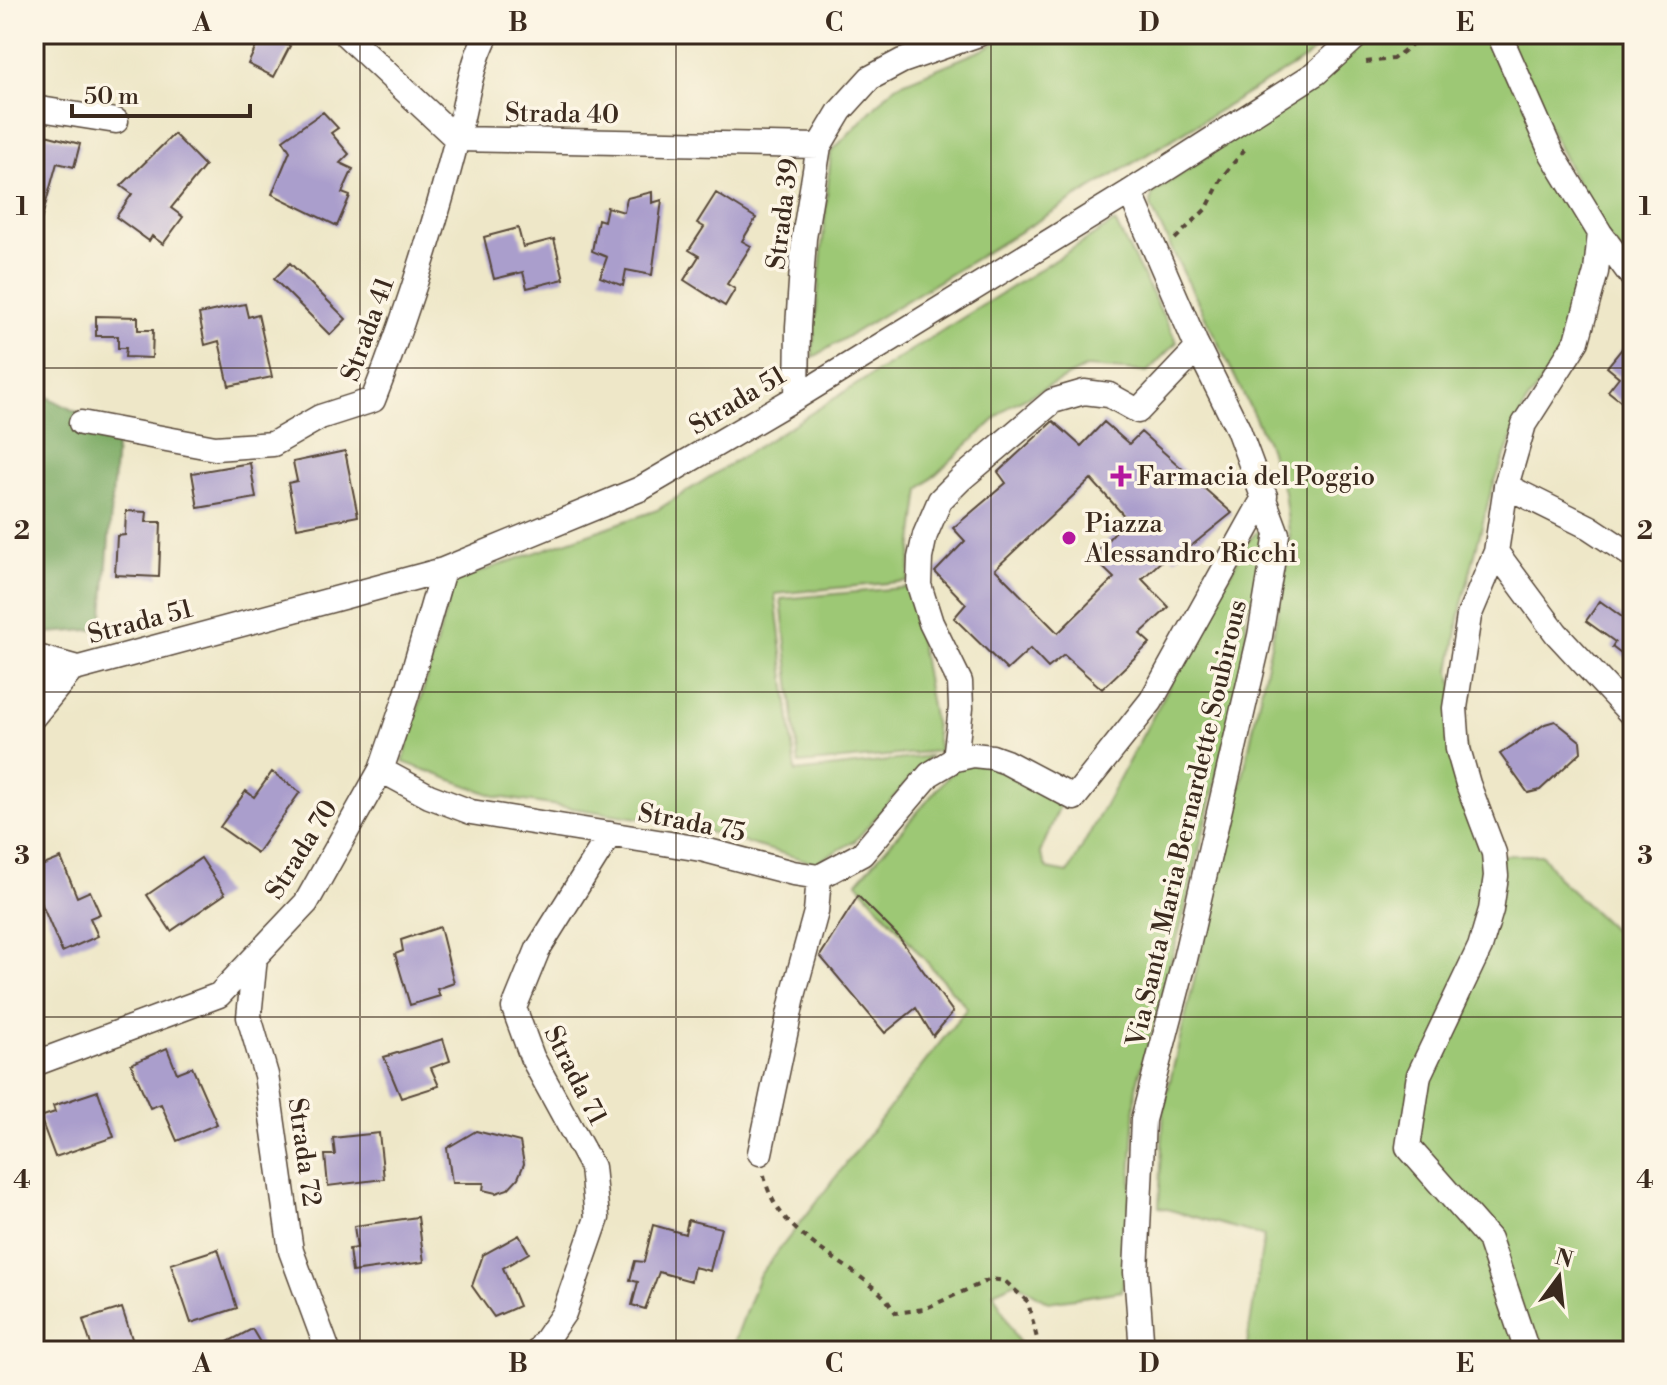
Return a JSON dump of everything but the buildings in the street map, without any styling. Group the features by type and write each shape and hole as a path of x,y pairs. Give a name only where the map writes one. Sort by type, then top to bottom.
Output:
{"street":[{"path":"345,34 457,139"},
{"name":"Strada 41","path":"81,423 215,448 273,444 320,417 373,400 398,336 457,139 475,58 487,34"},
{"name":"Strada 39","path":"797,397 804,238 819,146 840,111 870,78 902,61 979,34"},
{"name":"Strada 51","path":"34,680 443,570 640,489 797,397 1130,192 1316,73 1359,34"},
{"path":"1499,34 1552,154 1600,233 1633,278"},
{"path":"34,108 116,121"},
{"name":"Strada 40","path":"457,139 819,146"},
{"name":"Via Santa Maria Bernardette Soubirous","path":"1130,192 1198,348 1238,429 1277,534 1260,636 1185,959 1143,1120 1136,1272 1146,1349"},
{"path":"1527,1351 1489,1239 1408,1147 1419,1075 1480,947 1496,876 1494,853 1458,749 1455,708 1469,616 1496,552 1506,486 1524,424 1577,341 1596,272 1600,233"},
{"path":"955,759 961,708 960,682 931,623 919,585 925,535 940,500 1053,401 1084,392 1109,395 1138,411 1198,348"},
{"path":"1506,486 1589,527 1633,556"},
{"path":"760,1153 794,992 816,912 819,877 862,854 930,774 955,759 973,755 992,757 1074,798 1151,701 1242,532 1265,496"},
{"path":"1496,552 1556,633 1633,716"},
{"name":"Strada 70","path":"34,1064 219,995 306,903 381,770 443,570"},
{"name":"Strada 51","path":"34,656 74,667"},
{"path":"34,716 74,667"},
{"name":"Strada 75","path":"381,770 429,796 471,812 701,849 819,877"},
{"name":"Strada 71","path":"538,1351 564,1313 597,1218 592,1167 532,1057 514,1008 538,949 610,834"},
{"name":"Strada 72","path":"255,957 249,1017 266,1075 291,1251 328,1351"}],"path":[{"path":"1354,66 1367,61 1393,59 1425,34"},
{"path":"1159,254 1207,208 1235,158 1253,141"},
{"path":"760,1153 767,1189 782,1213 808,1241 881,1294 896,1313 924,1309 991,1279 1005,1281 1028,1302 1040,1351"}],"green space":[{"path":"1009,34 1330,34 1306,58 812,358 831,152 895,86 982,50"},
{"path":"1370,34 1489,34 1588,226 1588,263 1573,321 1556,361 1525,405 1491,491 1461,608 1450,671 1486,855 1542,855 1560,880 1624,940 1633,937 1633,1351 1246,1351 1264,1236 1159,1207 1164,1106 1242,781 1285,578 1290,539 1284,491 1266,440 1151,207 1152,194 1317,82"},
{"path":"1501,34 1633,34 1633,267 1599,226"},
{"path":"1115,222 1177,342 1147,372 1087,367 1009,406 920,489 908,581 775,594 796,772 930,756 855,841 815,863 685,825 498,797 403,762 454,581 657,510"},
{"path":"34,390 117,433 102,629 34,634"},
{"path":"1266,523 1264,576 1245,613 1247,632 1241,673 1184,914 1136,1087 1122,1291 1048,1302 1016,1282 993,1292 1023,1351 731,1351 759,1276 967,1008 857,882 950,775 963,766 975,764 1001,769 1061,803 1040,853 1047,869 1068,873 1248,541"},
{"path":"910,587 939,751 799,764 781,599"}],"place":[{"name":"Farmacia del Poggio","path":"1121,476"},
{"name":"Piazza Alessandro Ricchi","path":"1069,538"}]}
